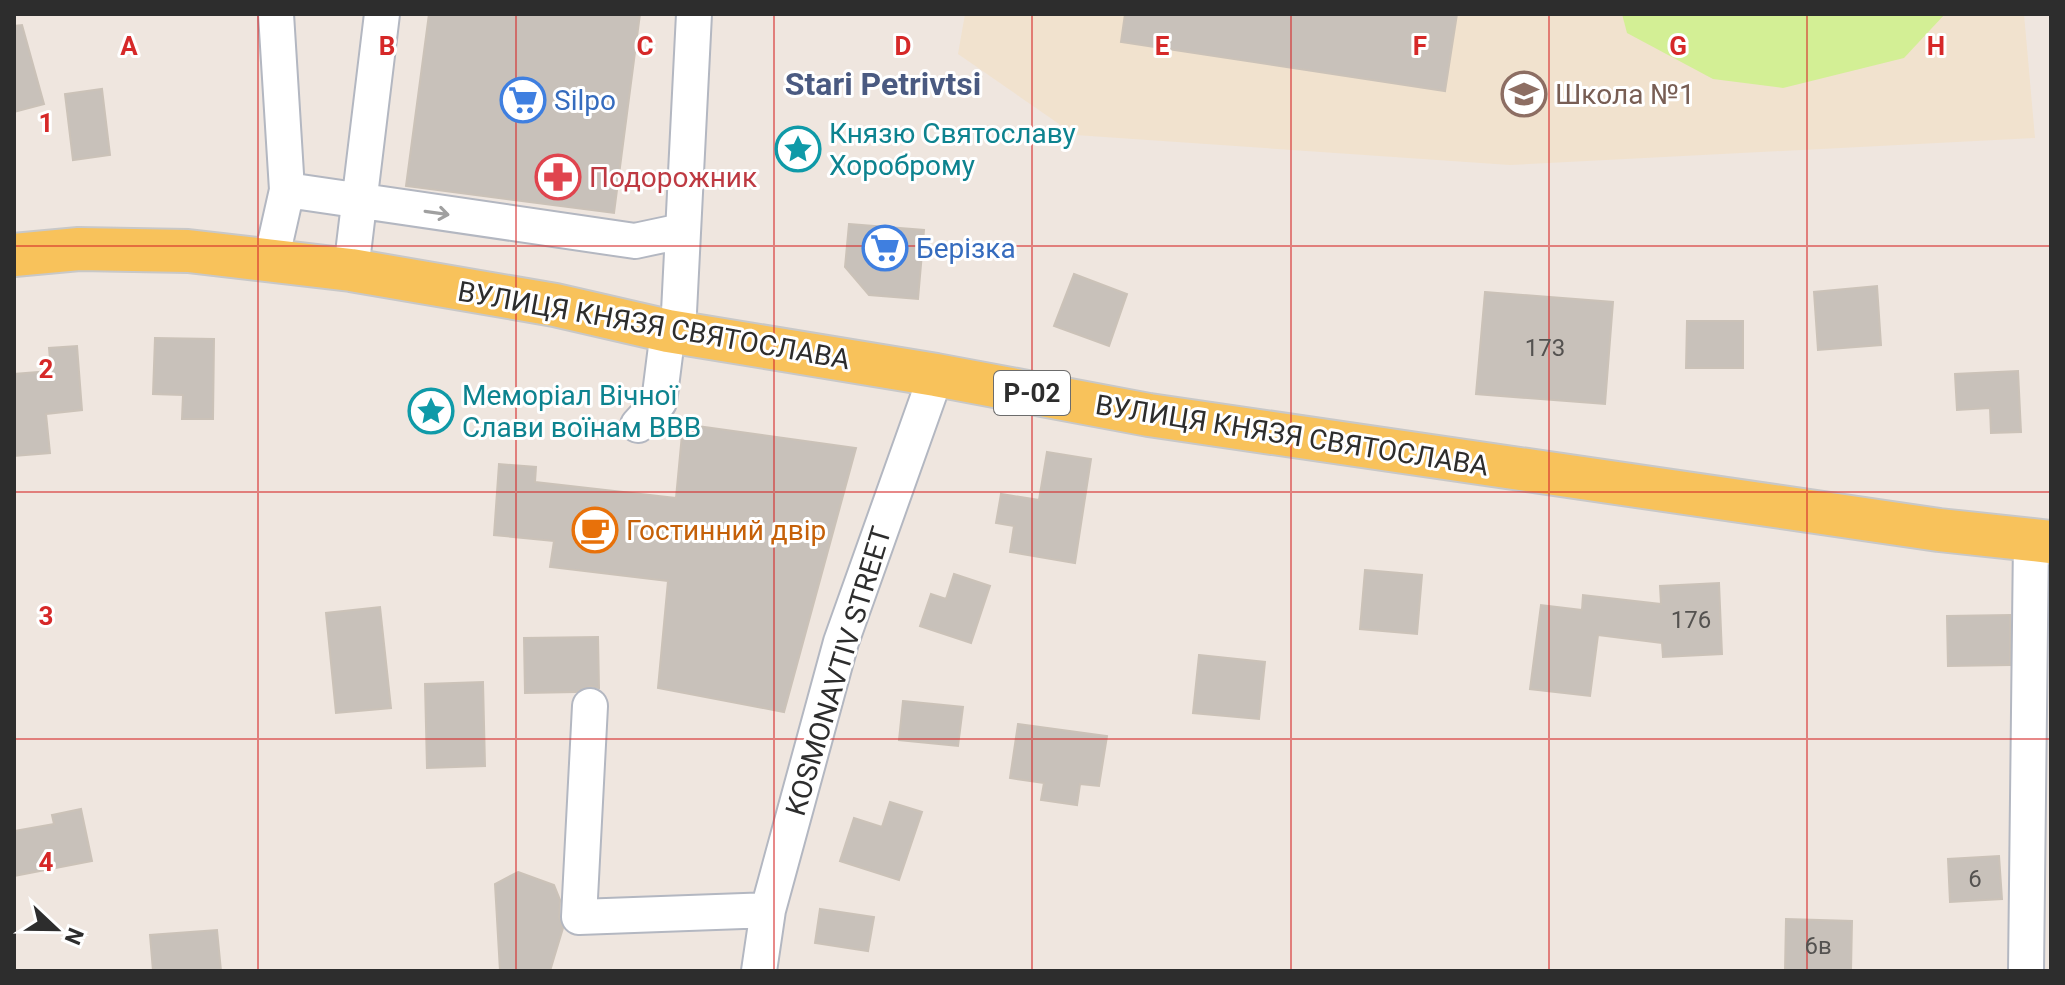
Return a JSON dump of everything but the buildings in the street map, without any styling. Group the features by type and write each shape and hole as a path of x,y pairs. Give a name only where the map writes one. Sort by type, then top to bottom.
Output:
{"main road":[{"name":"ВУЛИЦЯ КНЯЗЯ СВЯТОСЛАВА","path":"14,255 79,249 172,251 351,270 555,305 673,332 936,375 1165,417 1923,528 2041,540"}],"street":[{"path":"271,261 287,190 276,14"},
{"path":"351,270 382,14"},
{"path":"638,425 659,402 673,332 694,14"},
{"path":"287,190 635,241 682,231"},
{"name":"KOSMONAVTIV STREET","path":"759,971 768,910 841,642 936,375"},
{"path":"2026,971 2041,540"},
{"path":"590,706 579,917 768,910"}],"shaded area":[{"name":"Школа №1","path":"965,14 2024,14 2035,138 1510,165 1075,135 958,54"}],"green space":[{"path":"1622,14 1945,14 1904,58 1783,88 1713,79 1627,33"}],"place":[{"name":"Школа №1","path":"1524,94"},
{"name":"Silpo","path":"523,100"},
{"name":"Князю Святославу Хороброму","path":"798,149"},
{"name":"Подорожник","path":"558,177"},
{"name":"Берізка","path":"885,248"},
{"name":"Меморіал Вічної Слави воїнам ВВВ","path":"431,411"},
{"name":"Гостинний двір","path":"595,530"}],"district":[{"name":"Stari Petrivtsi","path":"883,84"}]}
